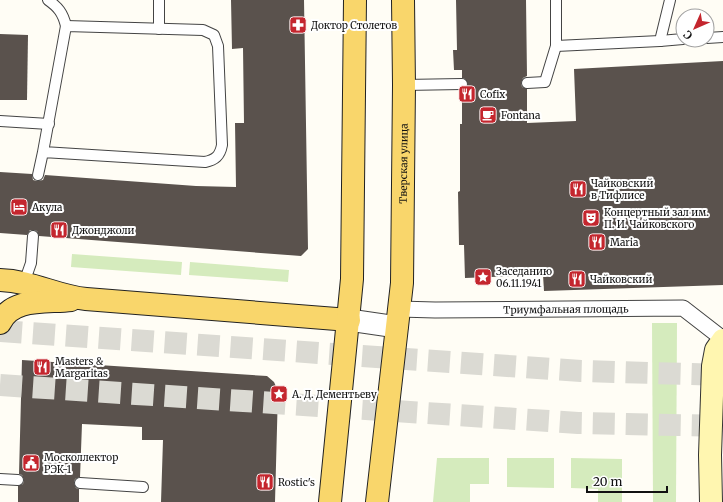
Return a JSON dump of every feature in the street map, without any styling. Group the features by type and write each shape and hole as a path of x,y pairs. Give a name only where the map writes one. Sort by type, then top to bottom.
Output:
{"main road":[{"path":"330,502 352,279 355,0"},
{"name":"Тверская улица","path":"398,318 402,283 404,85 403,0"},
{"path":"0,280 24,283 71,297 86,299 349,320"},
{"path":"0,323 4,315 19,305 86,299"},
{"path":"377,502 398,318"},
{"name":"Триумфальная площадь","path":"710,502 713,366 716,350 723,339"}],"street":[{"name":"Триумфальная площадь","path":"398,318 435,310 683,308 723,339"},
{"path":"349,320 398,318"}],"lane":[{"path":"38,174 49,124 66,26 63,15 57,6 48,0"},
{"path":"159,0 159,29"},
{"path":"527,83 545,82 556,46 556,0"},
{"path":"660,41 670,0"},
{"path":"43,152 205,162 217,158 221,152 222,146 217,40 214,35 203,30 66,26"},
{"path":"556,46 675,40"},
{"path":"404,85 462,84"},
{"path":"0,121 49,124"},
{"path":"24,283 31,263 34,236"},
{"path":"0,479 18,480"},
{"path":"80,483 143,486"}],"green space":[{"path":"72,254 182,262 181,275 71,267"},
{"path":"190,262 289,270 288,282 189,275"},
{"path":"652,323 677,323 676,502 653,502"},
{"path":"437,458 489,458 489,484 470,484 470,502 433,502"},
{"path":"507,458 554,458 554,488 507,487"},
{"path":"571,458 622,459 622,502 598,502 598,489 571,488"}],"building":[{"path":"231,0 304,0 308,249 301,256 39,236 37,231 33,230 30,230 27,235 0,233 0,172 32,174 33,180 37,181 43,180 45,175 196,186 236,187 235,123 244,123 243,48 232,49"},
{"name":"Концертный зал им. П. И. Чайковского","path":"456,0 526,0 527,76 523,78 521,83 522,87 527,89 527,123 576,121 574,69 723,61 723,285 544,291 543,275 465,278 464,245 459,245 458,192 460,191 460,124 462,124 462,91 468,84 465,79 462,78 462,70 454,70 453,50 457,50"},
{"path":"0,34 28,35 27,100 0,100"},
{"path":"22,360 267,376 274,382 278,391 275,502 161,502 163,440 142,440 142,427 82,424 80,477 75,479 74,483 76,488 79,489 79,502 18,502 18,486 23,484 24,480 22,475 19,474"}],"tunnel":[{"path":"0,331 581,371 723,375"},
{"path":"0,385 578,423 723,426"}],"place":[{"name":"Доктор Столетов","path":"298,25"},
{"name":"Cofix","path":"467,94"},
{"name":"Fontana","path":"488,115"},
{"name":"Чайковский в Тифлисе","path":"578,189"},
{"name":"Акула","path":"19,207"},
{"name":"Концертный зал им. П. И. Чайковского","path":"591,218"},
{"name":"Джонджоли","path":"59,230"},
{"name":"Maria","path":"597,242"},
{"name":"Заседанию 06.11.1941","path":"483,277"},
{"name":"Чайковский","path":"577,279"},
{"name":"Masters & Margaritas","path":"42,367"},
{"name":"А. Д. Дементьеву","path":"279,394"},
{"name":"Москоллектор РЭК-1","path":"31,463"},
{"name":"Rostic's","path":"265,482"}]}
